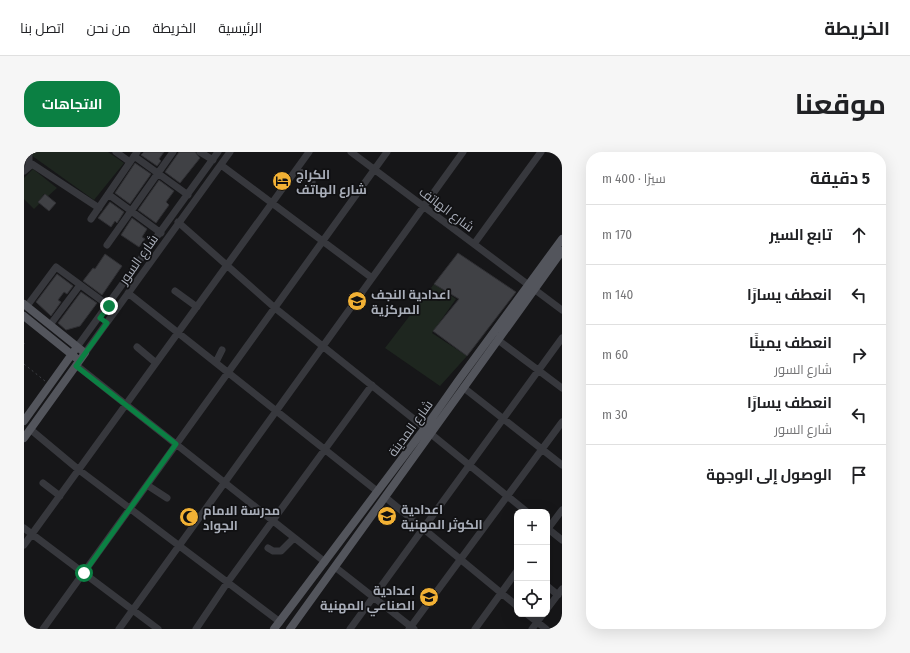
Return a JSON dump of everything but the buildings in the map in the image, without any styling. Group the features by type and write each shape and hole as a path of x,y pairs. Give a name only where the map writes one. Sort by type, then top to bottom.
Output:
{"main road":[{"name":"شارع المدينة","path":"274,629 377,491 464,388 498,340 562,239"},
{"name":"شارع المدينة","path":"292,628 385,497 428,431 458,381 531,287 562,251"},
{"path":"26,305 85,353"},
{"path":"24,316 72,354 78,363"},
{"name":"شارع السور","path":"24,421 77,347"},
{"name":"شارع السور","path":"24,438 85,353"}],"street":[{"path":"27,169 29,152"},
{"path":"116,152 134,157 188,195"},
{"path":"107,245 132,212 173,152"},
{"path":"200,152 212,160"},
{"name":"شارع السور","path":"77,347 109,306 218,152"},
{"name":"شارع السور","path":"85,353 178,222 230,152"},
{"path":"24,545 309,152"},
{"name":"شارع الهاتف","path":"350,152 562,310"},
{"path":"43,629 387,152"},
{"path":"119,629 463,152"},
{"path":"474,244 541,152"},
{"path":"91,219 134,157"},
{"path":"27,169 32,164 99,208"},
{"path":"221,164 322,242 372,278"},
{"path":"297,169 312,182"},
{"path":"108,194 161,233"},
{"path":"178,222 275,308 372,384 523,509"},
{"path":"26,305 56,267 109,306"},
{"path":"50,325 80,285"},
{"path":"175,291 197,307"},
{"path":"128,294 216,362 377,491"},
{"path":"100,318 107,323"},
{"path":"350,629 562,338"},
{"path":"498,340 562,388"},
{"path":"137,347 156,363"},
{"path":"216,362 222,350"},
{"path":"78,363 126,404 325,562"},
{"path":"196,629 227,583 372,384"},
{"path":"464,388 562,465"},
{"path":"335,567 374,596 412,628 460,560 562,422"},
{"path":"30,429 79,470 280,622"},
{"path":"43,483 60,496"},
{"path":"147,485 167,498"},
{"path":"385,497 514,604"},
{"path":"550,525 562,510"},
{"path":"24,528 158,629"},
{"path":"550,531 562,540"},
{"path":"268,548 272,551 281,551 294,538"},
{"path":"475,629 514,575"},
{"path":"550,587 560,592 550,605"},
{"path":"531,617 546,629"},
{"path":"532,629 542,617"},
{"path":"24,625 29,629"}],"path":[{"path":"24,364 50,385"}],"shaded area":[{"path":"34,152 108,152 124,163 94,200 31,155"},
{"path":"33,169 57,188 47,197 44,194 38,202 40,203 34,209 24,199 24,178"},
{"path":"434,284 456,299 432,333 467,356 440,386 385,348"}],"place":[{"name":"الكراج شارع الهاتف","path":"282,181"},
{"name":"اعدادية النجف المركزية","path":"357,301"},
{"name":"اعدادية الكوثر المهنية","path":"387,516"},
{"name":"مدرسة الامام الجواد","path":"189,517"},
{"name":"اعدادية الصناعي المهنية","path":"429,597"}],"route":[{"path":"84,573 176,444 76,366 107,323 100,318 109,306"}]}
